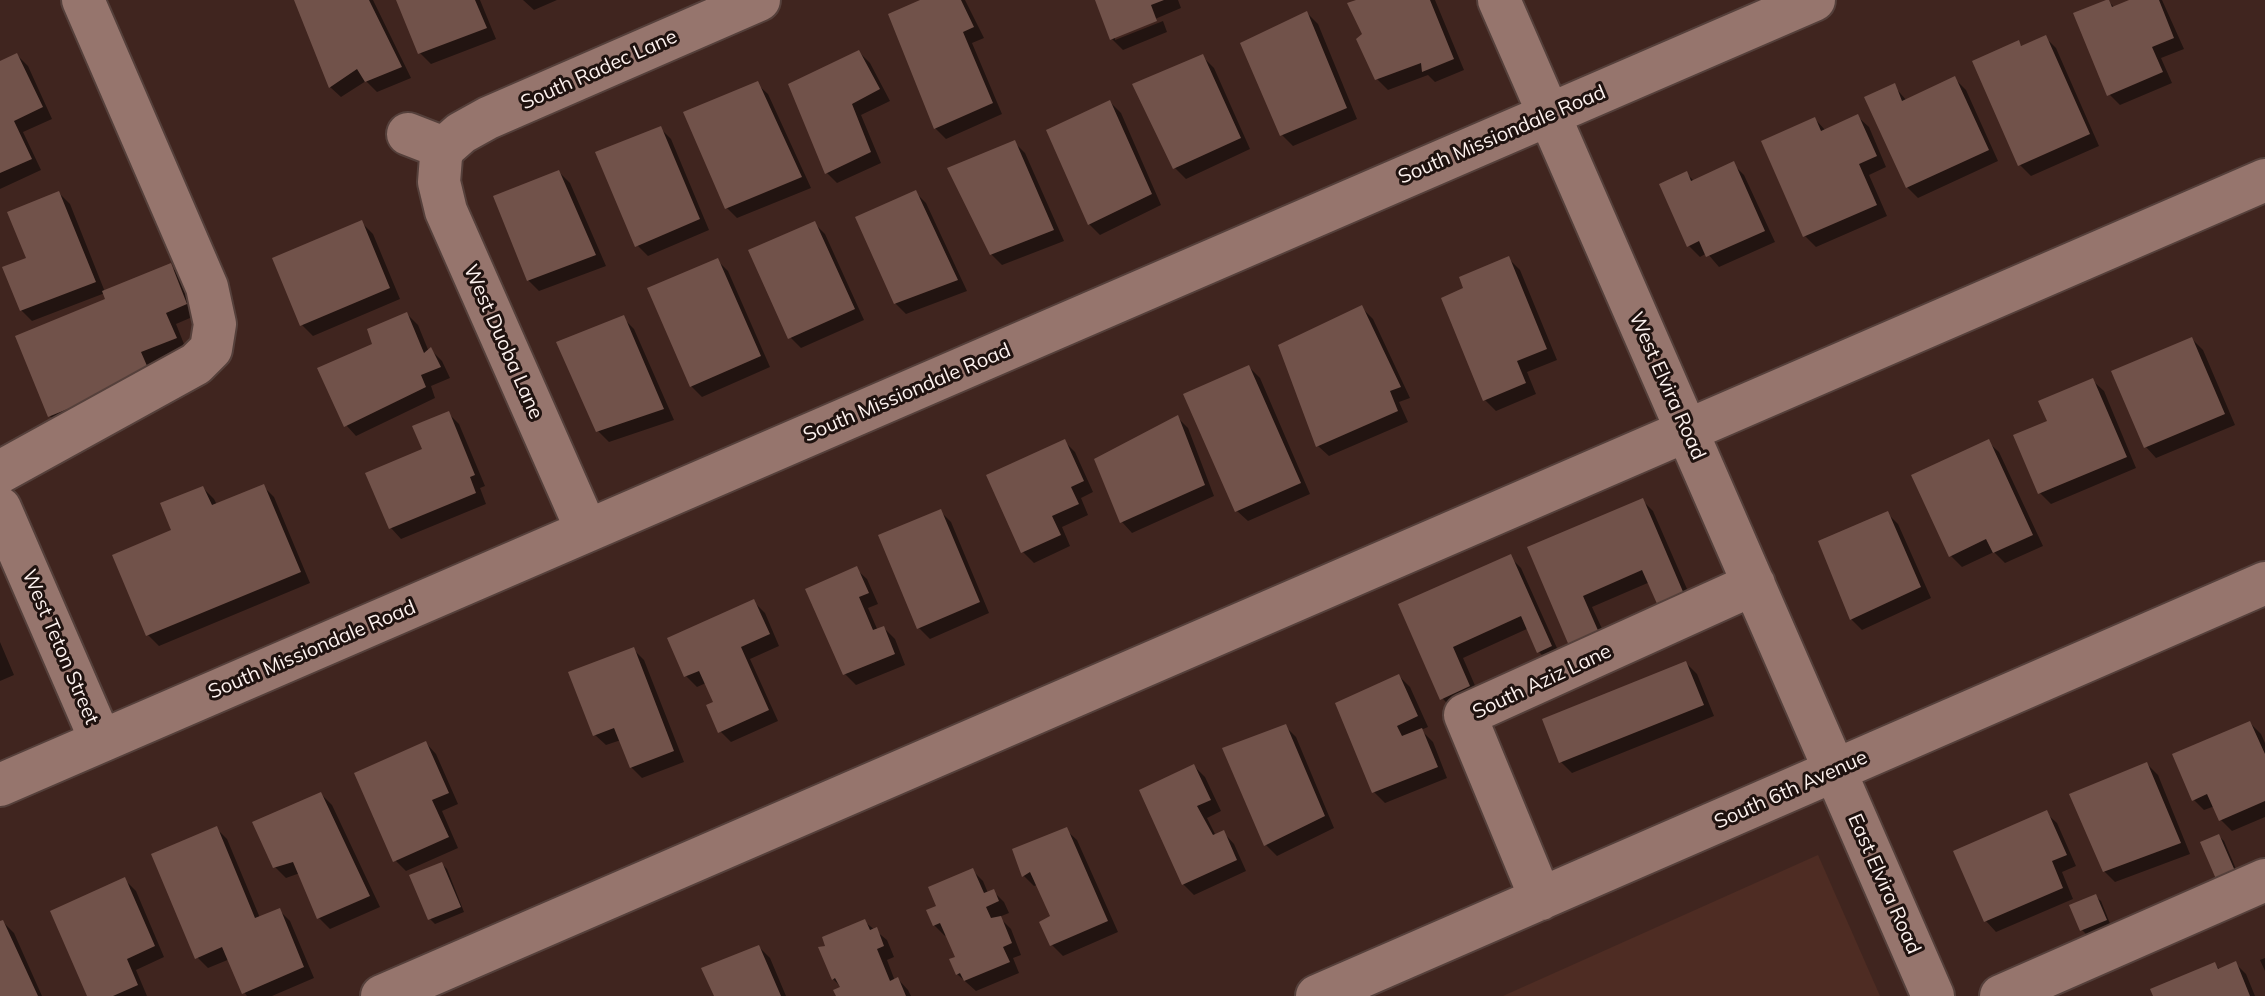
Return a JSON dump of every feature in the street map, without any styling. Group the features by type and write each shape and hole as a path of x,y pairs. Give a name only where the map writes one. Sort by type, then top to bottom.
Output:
{"street":[{"path":"0,472 196,364 211,349 215,324 207,287 83,0"},
{"name":"South Radec Lane","path":"426,141 461,133 488,118 759,0"},
{"name":"West Elvira Road","path":"1499,0 1835,771"},
{"name":"South Missiondale Road","path":"0,785 1814,0"},
{"name":"West Duoba Lane","path":"426,141 441,157 439,182 446,211 587,531"},
{"path":"382,996 2265,180"},
{"name":"West Teton Street","path":"0,508 101,741"},
{"name":"South 6th Avenue","path":"1317,996 2265,583"},
{"name":"South Aziz Lane","path":"1541,899 1465,715 1754,584"},
{"name":"East Elvira Road","path":"1835,771 1933,996"},
{"path":"2001,996 2265,880"}],"shaded area":[{"path":"1818,855 1880,996 1503,996"}],"building":[{"path":"294,0 369,0 402,67 365,82 357,69 329,88"},
{"path":"396,0 475,0 487,28 418,54"},
{"path":"920,0 961,0 974,27 963,32 993,103 934,129 888,14"},
{"path":"1095,0 1164,0 1151,5 1157,21 1110,40"},
{"path":"1356,0 1430,0 1454,59 1422,72 1421,63 1375,80 1356,39 1362,34 1347,3"},
{"path":"2106,0 2112,7 2129,0 2159,0 2174,38 2152,47 2163,72 2107,96 2073,13"},
{"path":"1307,11 1347,108 1280,136 1240,43"},
{"path":"2046,35 2090,134 2018,166 1972,61 2019,40 2021,46"},
{"path":"859,50 880,89 852,104 871,152 825,174 788,84"},
{"path":"17,53 43,107 14,121 32,159 0,173 0,61"},
{"path":"1203,54 1241,138 1173,169 1132,84"},
{"path":"1955,76 1989,150 1906,188 1864,97 1895,83 1902,101"},
{"path":"758,81 802,177 725,209 683,112"},
{"path":"1110,100 1152,194 1088,225 1046,130"},
{"path":"1858,114 1877,156 1859,164 1877,205 1803,237 1761,141 1815,117 1821,131"},
{"path":"661,126 700,219 635,247 595,152"},
{"path":"1015,140 1054,230 990,255 947,168"},
{"path":"1734,161 1765,231 1706,257 1699,241 1687,247 1659,184 1687,171 1691,181"},
{"path":"559,170 596,255 527,281 493,196"},
{"path":"916,190 958,280 894,304 855,217"},
{"path":"59,191 96,282 20,311 2,267 26,258 7,212"},
{"path":"362,220 390,288 300,326 272,258"},
{"path":"815,221 855,309 788,339 748,250"},
{"path":"1509,256 1547,349 1517,361 1526,383 1483,401 1441,298 1463,288 1459,277"},
{"path":"718,258 761,356 690,387 647,288"},
{"path":"171,263 187,304 166,313 177,338 141,352 151,375 48,417 15,336 105,299 102,291"},
{"path":"1362,305 1401,387 1390,391 1398,411 1316,447 1278,345"},
{"path":"407,312 424,353 431,347 441,367 421,375 426,387 344,427 317,368 372,344 367,329"},
{"path":"624,315 664,409 596,432 556,342"},
{"path":"2192,337 2225,414 2144,448 2111,371"},
{"path":"1249,365 1301,483 1235,512 1183,394"},
{"path":"2093,378 2127,457 2038,494 2013,435 2047,421 2038,401"},
{"path":"449,411 475,475 470,477 476,493 389,529 365,473 422,449 412,426"},
{"path":"1178,415 1205,485 1120,523 1094,459"},
{"path":"1065,439 1084,481 1071,487 1079,504 1052,516 1061,535 1021,553 986,475"},
{"path":"1989,439 2033,535 1993,553 1986,539 1949,557 1911,475"},
{"path":"264,484 301,572 146,636 112,555 171,530 160,503 203,486 212,505"},
{"path":"1643,498 1684,594 1658,606 1642,570 1583,596 1600,635 1570,648 1527,547"},
{"path":"941,509 980,602 917,629 878,535"},
{"path":"1888,511 1921,587 1850,620 1818,541"},
{"path":"1511,554 1552,646 1537,653 1521,616 1453,647 1470,686 1440,700 1398,604"},
{"path":"857,566 869,593 859,597 873,630 884,626 895,654 843,675 805,589"},
{"path":"754,599 770,634 741,647 769,710 718,733 706,705 713,702 699,671 684,677 667,638"},
{"path":"634,647 674,751 630,768 614,728 593,736 568,672"},
{"path":"1686,661 1704,705 1559,763 1542,719"},
{"path":"1399,674 1418,716 1397,726 1402,736 1422,728 1438,767 1372,793 1335,703"},
{"path":"2250,721 2265,754 2265,801 2219,821 2207,794 2192,801 2172,754"},
{"path":"1286,724 1325,816 1264,846 1222,748"},
{"path":"426,741 449,793 432,800 449,837 393,862 354,773"},
{"path":"2147,762 2181,843 2103,872 2069,794"},
{"path":"1194,764 1211,800 1197,806 1213,835 1224,830 1237,860 1182,885 1139,790"},
{"path":"321,792 370,896 317,919 293,862 273,868 252,822"},
{"path":"2047,810 2067,855 2052,861 2063,888 1984,922 1953,851"},
{"path":"217,826 255,918 280,908 304,967 242,994 222,947 195,959 151,854"},
{"path":"1067,827 1108,921 1050,946 1039,922 1050,916 1030,872 1022,877 1012,849"},
{"path":"2219,834 2235,871 2216,879 2200,842"},
{"path":"442,862 461,907 428,920 409,875"},
{"path":"973,868 984,893 994,889 999,901 986,907 991,918 1001,916 1012,943 1003,947 1010,962 964,981 960,973 956,975 949,959 955,957 940,923 933,926 926,910 936,906 928,887"},
{"path":"125,877 155,946 127,959 138,985 113,996 87,996 50,911"},
{"path":"2096,894 2107,920 2080,931 2069,905"},
{"path":"865,919 870,930 877,927 884,946 877,949 890,981 898,977 906,996 836,996 833,990 840,987 835,978 832,980 818,947 825,946 822,937"},
{"path":"3,920 38,996 0,996 0,921"},
{"path":"759,945 781,996 714,996 701,968"},
{"path":"2236,961 2250,996 2153,996 2150,989 2215,962 2218,969"}]}
